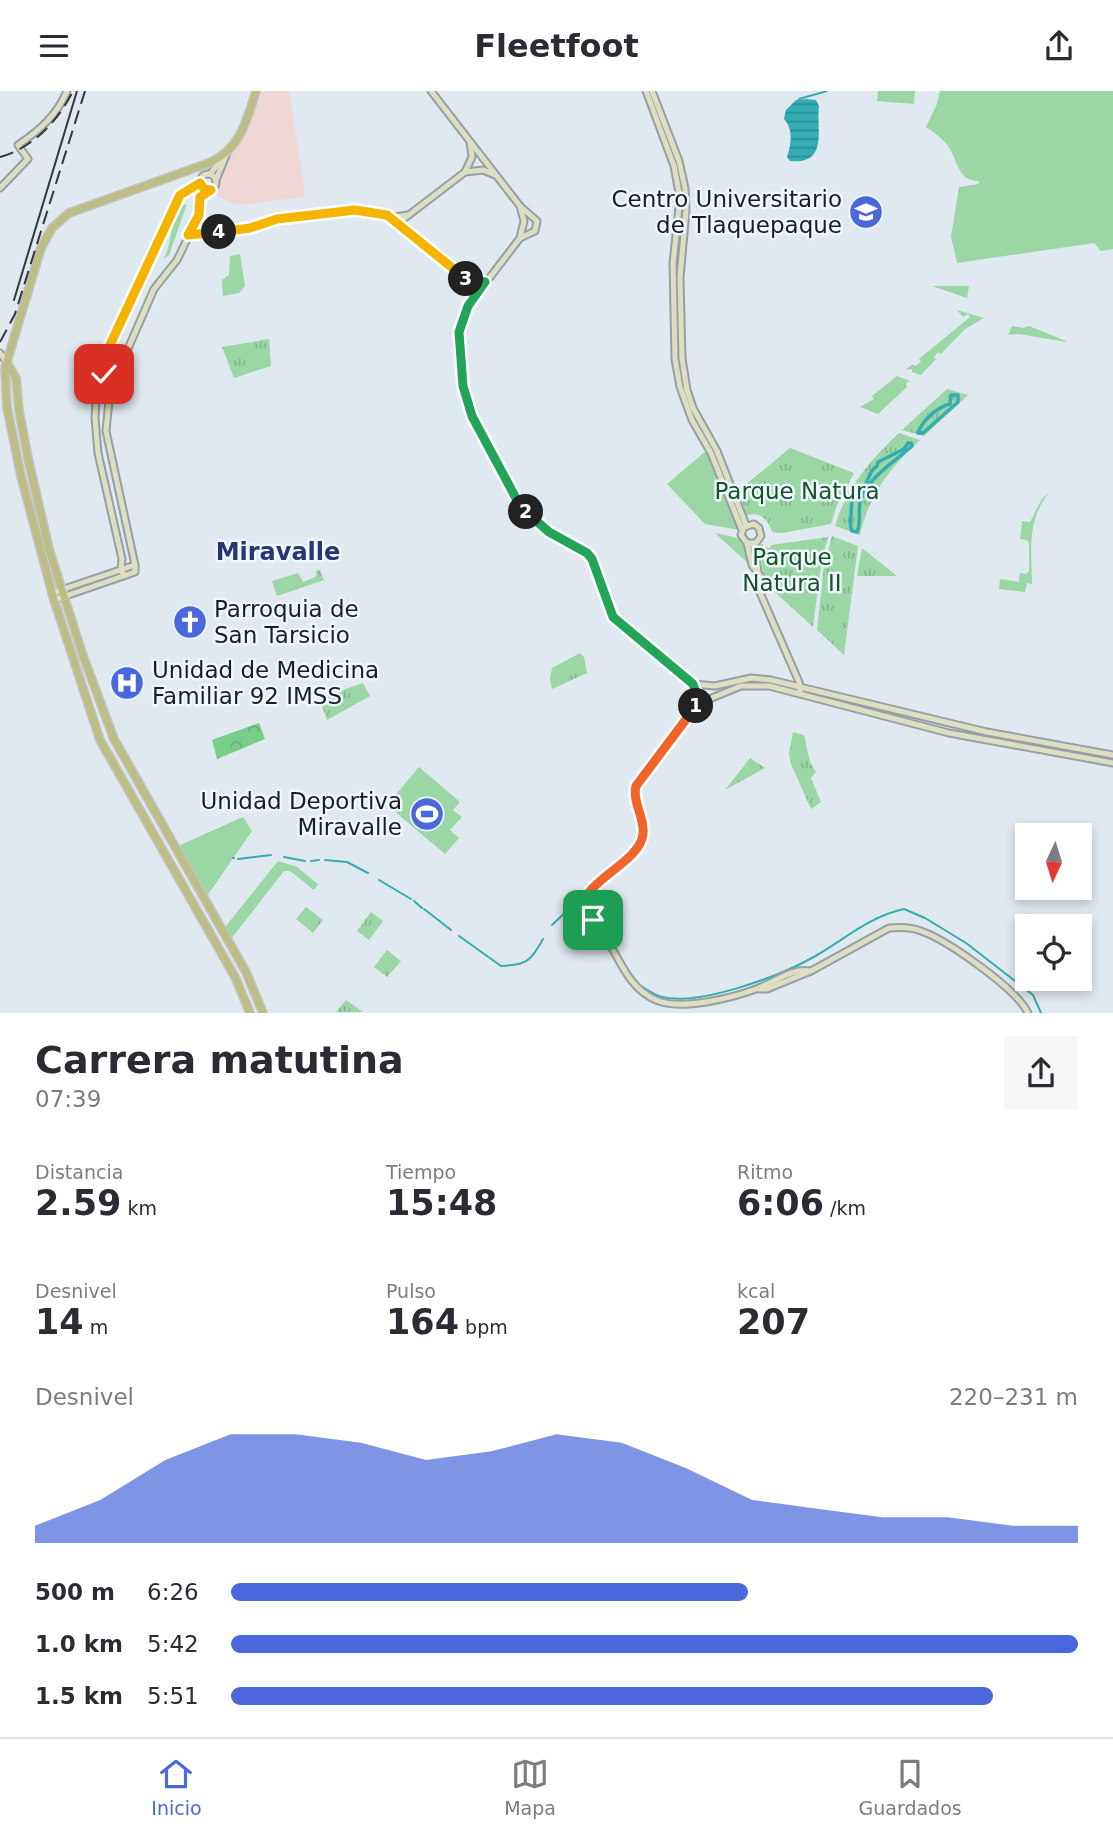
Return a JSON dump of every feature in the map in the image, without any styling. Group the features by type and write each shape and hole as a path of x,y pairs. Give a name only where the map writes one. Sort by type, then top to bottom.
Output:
{"main road":[{"path":"250,1013 235,977 100,740 53,597 21,476 6,394 5,374 37,260 46,236 58,222 69,213 209,163 227,153 243,131 256,91"},
{"path":"7,363 15,375 31,474 49,549 92,681 119,751 246,972 263,1013"},
{"path":"6,394 18,393"},
{"path":"21,476 31,474"}],"street":[{"path":"0,188 28,159 19,145 51,119 67,91"},
{"path":"431,91 482,155 488,168 534,219 537,227 520,238"},
{"path":"646,91 674,166 680,198 674,278 676,359 680,387 692,420 731,493"},
{"path":"652,91 678,160 685,188 686,211 680,278 682,358 687,390 693,408 717,451 744,528 742,538 750,543"},
{"path":"469,140 472,160 477,169"},
{"path":"124,576 96,442 95,418 99,386 110,345 180,195 200,183 227,153"},
{"path":"53,597 135,572 108,443 108,402 115,375 154,289 177,260 199,215 200,197 215,187 227,153"},
{"path":"465,172 472,160 482,155"},
{"path":"397,224 465,172 488,168"},
{"path":"210,174 216,180"},
{"path":"200,183 204,189 211,190"},
{"path":"520,206 524,224 520,238 468,306 459,332 466,402 527,514 549,532 587,553 592,559 613,617 693,684 697,691 697,704"},
{"path":"188,235 250,228 277,219 355,210 396,217 409,214"},
{"path":"409,214 408,226 414,236"},
{"path":"387,215 458,274 485,282"},
{"path":"524,224 534,219"},
{"path":"524,224 532,232"},
{"path":"0,353 7,363"},
{"path":"744,528 757,526 761,532 760,539 750,543"},
{"path":"750,543 752,565 762,581 758,588 800,691"},
{"path":"64,594 135,565"},
{"path":"693,684 717,686 751,678 949,733 1113,763"},
{"path":"1028,1013 1022,1002 1007,988 965,957 923,931 909,927 889,928 811,971 793,971 756,989 690,1003 673,1004 655,1000 641,992 629,980 593,920 576,911 593,887 625,860 640,843 643,823 635,796 636,786 697,704 722,692 747,685 769,686 987,732 1113,755"},
{"path":"984,740 987,732"}],"shaded area":[{"path":"257,91 289,91 305,192 302,197 242,205 230,203 212,193"}],"green space":[{"path":"878,91 915,91 914,104 877,101"},
{"path":"940,91 1113,91 1113,249 1101,251 1094,243 957,263 951,237 959,187 979,184 979,181 962,174 948,146 926,127"},
{"path":"187,204 169,255 163,259 177,213"},
{"path":"240,254 245,286 239,293 223,296 222,280 229,275 230,256"},
{"path":"932,286 969,286 967,298"},
{"path":"957,310 984,318 965,329 941,354 938,352 934,357 936,359 921,375 912,372 912,369 905,370 921,362 919,359 970,317 968,314 963,317"},
{"path":"1012,326 1029,326 1066,342 1019,334 1008,335"},
{"path":"269,339 271,366 234,378 222,347"},
{"path":"897,376 913,382 909,381 907,387 878,414 860,407 874,399 872,396"},
{"path":"947,389 968,395 924,436 902,430"},
{"path":"899,433 920,440 899,461 875,494 860,535 835,526 846,499 861,475"},
{"name":"Parque Natura","path":"790,448 854,473 837,505 831,524 782,533 772,532 763,517 747,515 738,491"},
{"path":"707,450 740,530 705,524 667,484"},
{"path":"1066,477 1045,498 1038,511 1031,541 1032,584 1027,583 1025,592 999,589 1000,579 1019,582 1020,573 1026,574 1029,571 1029,543 1020,539 1022,521 1030,522 1042,499"},
{"path":"715,533 744,542 749,564"},
{"path":"832,536 858,546 844,655 817,630 824,566"},
{"name":"Parque Natura II","path":"828,537 821,565 813,627 767,585 757,545 763,544 763,547 770,548 771,545"},
{"path":"862,548 897,576 857,576"},
{"path":"320,570 324,580 277,596 272,581 298,573 303,582 316,577 316,571"},
{"path":"580,653 584,657 587,673 552,689 552,668"},
{"path":"363,683 370,696 327,720 319,698"},
{"path":"259,723 265,739 217,759 212,740"},
{"path":"793,732 804,735 810,762 816,772 811,778 821,802 811,809 791,764 789,754"},
{"path":"750,758 765,768 725,790"},
{"name":"Unidad Deportiva Miravalle","path":"419,767 460,802 453,810 462,817 450,830 459,838 445,854 387,805"},
{"path":"243,817 252,831 207,896 178,846"},
{"path":"278,861 297,867 318,884 314,890 290,871 284,871 231,939 222,931"},
{"path":"306,907 323,920 313,933 296,919"},
{"path":"371,912 383,921 369,940 357,931"},
{"path":"387,950 401,961 387,977 374,967"},
{"path":"346,1000 363,1012 336,1012"}],"water":[{"path":"796,100 816,100 819,106 818,144 811,157 802,161 790,161 787,157 790,133 784,119 786,110"}],"waterway":[{"path":"799,99 827,91"},
{"path":"951,395 958,395 958,402 923,433 918,433 931,415 950,404 951,395"},
{"path":"908,443 912,446 870,483 861,499 857,532 852,531 850,523 853,499 865,485 878,462 904,449 908,443"},
{"path":"238,859 271,855"},
{"path":"284,857 305,861"},
{"path":"311,861 319,860"},
{"path":"325,860 347,862 368,873"},
{"path":"379,880 411,899"},
{"path":"414,901 422,908"},
{"path":"424,909 451,930"},
{"path":"552,925 569,909"},
{"path":"583,909 593,913 609,938"},
{"path":"638,984 659,996 678,999 716,994 796,966 866,924 904,909 925,918 966,943 1033,995 1041,1013"},
{"path":"459,936 501,966 523,963 535,952 543,939"}],"tram line":[{"path":"14,300 77,91"}],"railway":[{"path":"0,157 23,147 43,132 60,113 73,91"},
{"path":"0,342 15,314 85,91"}],"place":[{"name":"Centro Universitario de Tlaquepaque","path":"866,212"},
{"name":"Parroquia de San Tarsicio","path":"190,622"},
{"name":"Unidad de Medicina Familiar 92 IMSS","path":"127,683"},
{"name":"Unidad Deportiva Miravalle","path":"427,814"}],"district":[{"name":"Miravalle","path":"278,552"}],"route":[{"path":"104,374 110,345 178,198 200,183 204,189 211,190 200,197 199,215 188,235 250,228 277,219 355,210 376,212 387,215 458,274 485,282 468,306 458,342 466,402 486,444 527,514 549,532 587,553 592,559 613,617 693,684 697,691 697,704 635,790 643,823 640,843 625,860 593,887 576,911 593,920"}]}
